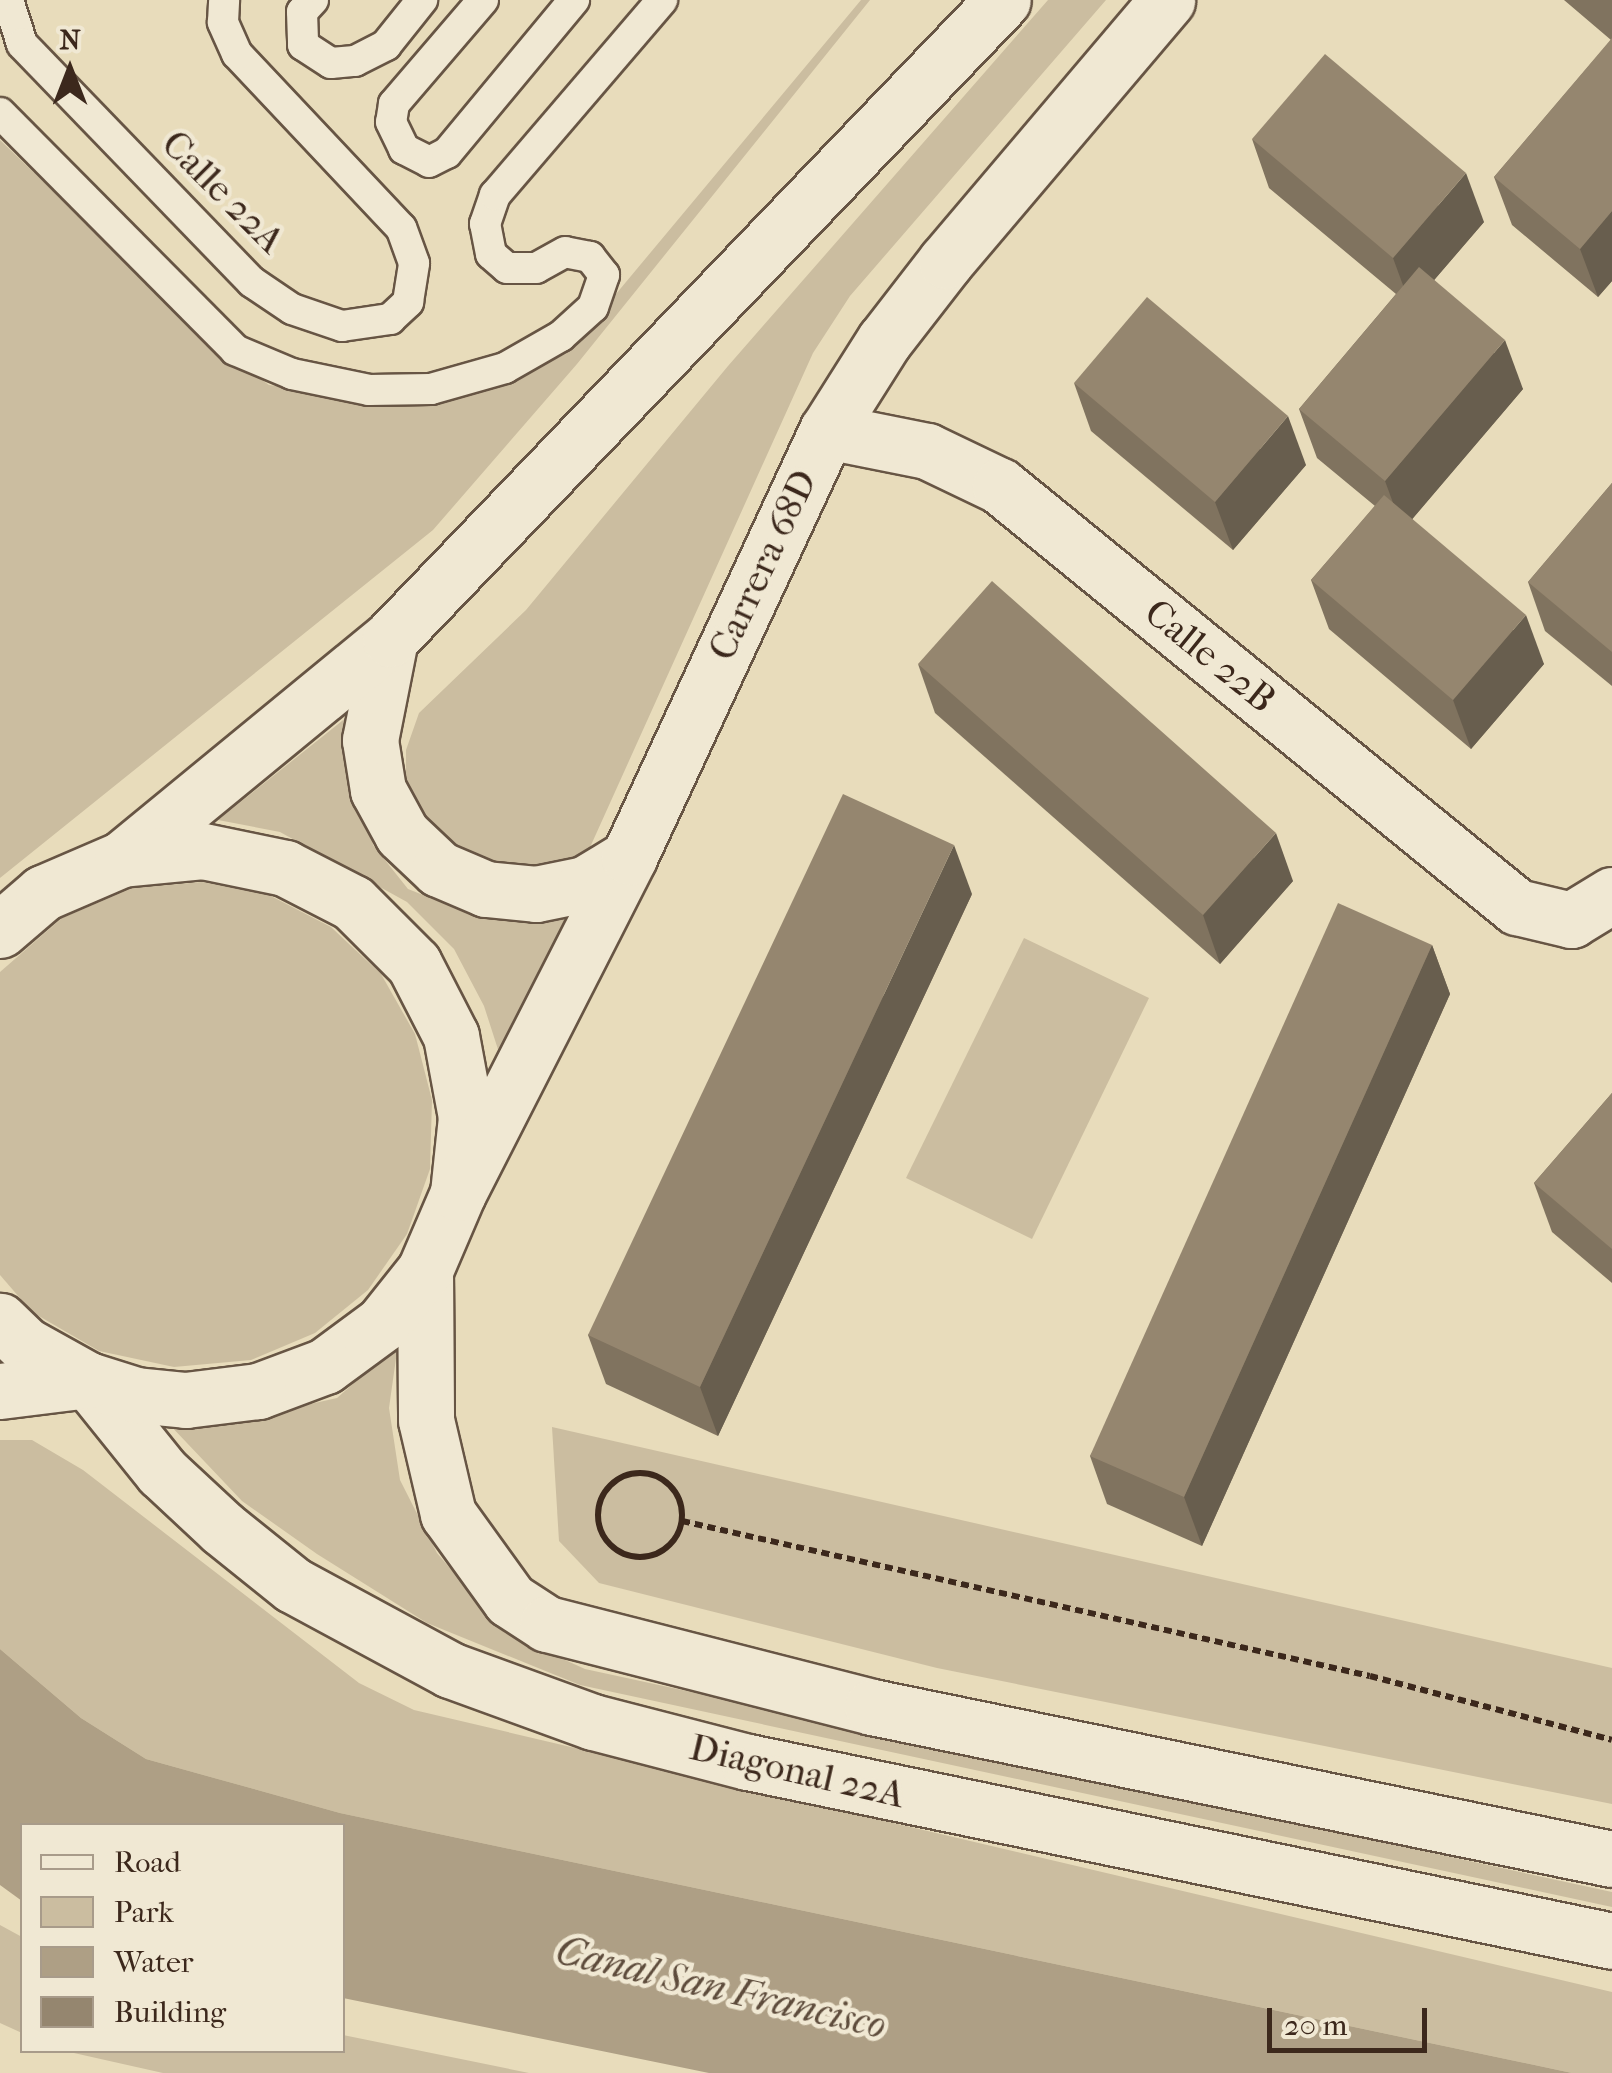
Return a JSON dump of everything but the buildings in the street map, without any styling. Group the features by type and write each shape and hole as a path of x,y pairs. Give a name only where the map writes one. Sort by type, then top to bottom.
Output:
{"main road":[{"path":"898,112 962,0"},
{"path":"0,930 43,893 122,859 390,639 1003,0"},
{"name":"Carrera 68D","path":"458,1193 629,857 827,431 884,341 946,261 1167,0"},
{"name":"Calle 22B","path":"827,431 928,451 1000,486 1517,907 1592,908"},
{"path":"390,639 370,740 378,790 402,834 440,869 486,889 536,894 586,884 629,857"},
{"path":"0,1322 25,1345 88,1380 186,1400 258,1392 324,1366 382,1324 425,1270 458,1193 466,1117 451,1036 414,964 353,903 285,868 204,851 122,859"},
{"name":"Diagonal 22A","path":"425,1270 426,1420 448,1514 510,1600 547,1624 872,1708 1612,1859"},
{"path":"0,1391 88,1380"},
{"name":"Diagonal 22A","path":"88,1380 162,1472 222,1528 293,1585 450,1670 592,1722 748,1762 1612,1942"}],"lane":[{"name":"Calle 22A","path":"8,0 22,44 252,282 292,309 342,326 390,320 408,302 414,262 401,228 237,54 223,22 224,0"},
{"path":"312,0 302,12 303,45 331,63 355,61 386,45 422,0"},
{"path":"483,0 394,104 391,122 404,149 429,162 448,152 574,0"},
{"path":"0,113 236,350 292,374 369,390 432,388 505,368 560,336 592,307 604,275 590,257 565,252 536,268 507,268 491,254 485,224 494,195 662,0"}],"path":[{"path":"643,1473 677,1494 682,1521 669,1546 630,1556 600,1529 600,1502 616,1480 643,1473"},
{"path":"682,1521 1370,1676 1612,1740"}],"green space":[{"path":"861,0 870,0 577,364 433,530 0,878 0,140 209,342 269,385 375,399 475,394 566,354"},
{"path":"1048,0 1106,0 850,296 813,353 587,854 543,871 499,874 433,845 406,786 406,750 419,713 526,610 728,366"},
{"path":"352,713 373,845 408,889 481,918 537,912 581,898 504,1068 484,1006 454,949 407,902 280,832 218,820"},
{"path":"202,882 269,895 331,927 381,974 415,1034 432,1100 430,1169 407,1234 368,1290 315,1333 251,1360 174,1367 99,1351 32,1312 0,1275 0,972 62,918 133,888"},
{"path":"1024,938 1149,998 1032,1239 906,1178"},
{"path":"398,1344 389,1408 400,1480 437,1553 505,1633 585,1669 1612,1892 1612,1907 580,1685 427,1623 317,1554 242,1501 168,1423 257,1416 337,1398"},
{"path":"552,1427 1612,1668 1612,1804 937,1668 599,1583 559,1541"},
{"path":"0,1440 32,1440 83,1470 359,1683 414,1710 1612,1992 1612,2073 1572,2073 340,1813 146,1759 81,1718 0,1649"},
{"path":"0,1925 20,1936 20,2032 0,2023"},
{"path":"345,2035 529,2073 163,2073 74,2053 345,2053"}],"water":[{"name":"Canal San Francisco","path":"0,1649 81,1718 146,1759 340,1813 1572,2073 709,2073 345,1998 345,1823 20,1823 20,1900 0,1885"}]}
